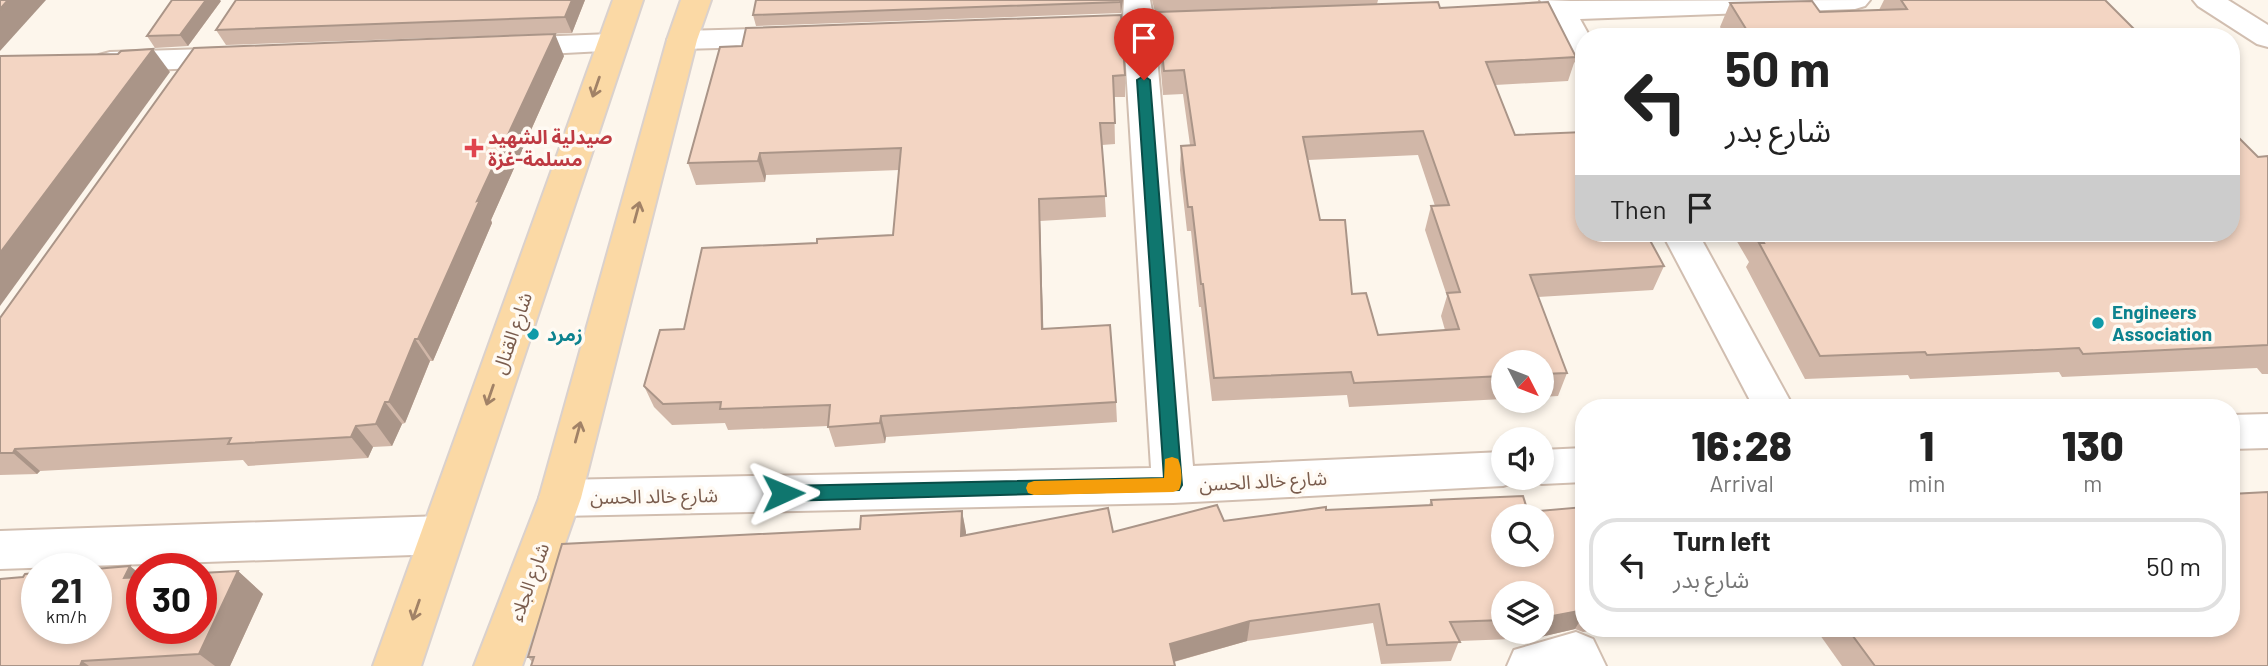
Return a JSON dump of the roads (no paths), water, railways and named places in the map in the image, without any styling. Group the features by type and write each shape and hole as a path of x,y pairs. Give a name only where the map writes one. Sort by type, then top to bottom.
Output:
{"main road":[{"name":"شارع القنال","path":"397,666 628,0"},
{"path":"560,498 682,40 696,0"},
{"name":"شارع الجلاء","path":"498,666 560,498"}],"street":[{"path":"1466,14 1558,5 1855,0"},
{"path":"2208,0 2268,38"},
{"path":"1558,5 1575,36"},
{"path":"1043,29 1138,13 1235,22"},
{"path":"1138,13 1173,485"},
{"path":"176,93 220,29"},
{"path":"682,40 821,36"},
{"path":"474,48 611,43"},
{"path":"80,63 268,56"},
{"path":"1685,242 1769,399"},
{"path":"2240,432 2268,431"},
{"path":"1554,466 1575,465"},
{"name":"شارع خالد الحسن","path":"560,498 1173,485 1491,470"},
{"path":"0,550 442,535"},
{"path":"1531,666 1576,654 1582,666"}],"place":[{"name":"صيدلية الشهيد مسلمة-غزة","path":"474,148"},
{"name":"Engineers Association","path":"2098,323"},
{"name":"زمرد","path":"533,334"}]}
